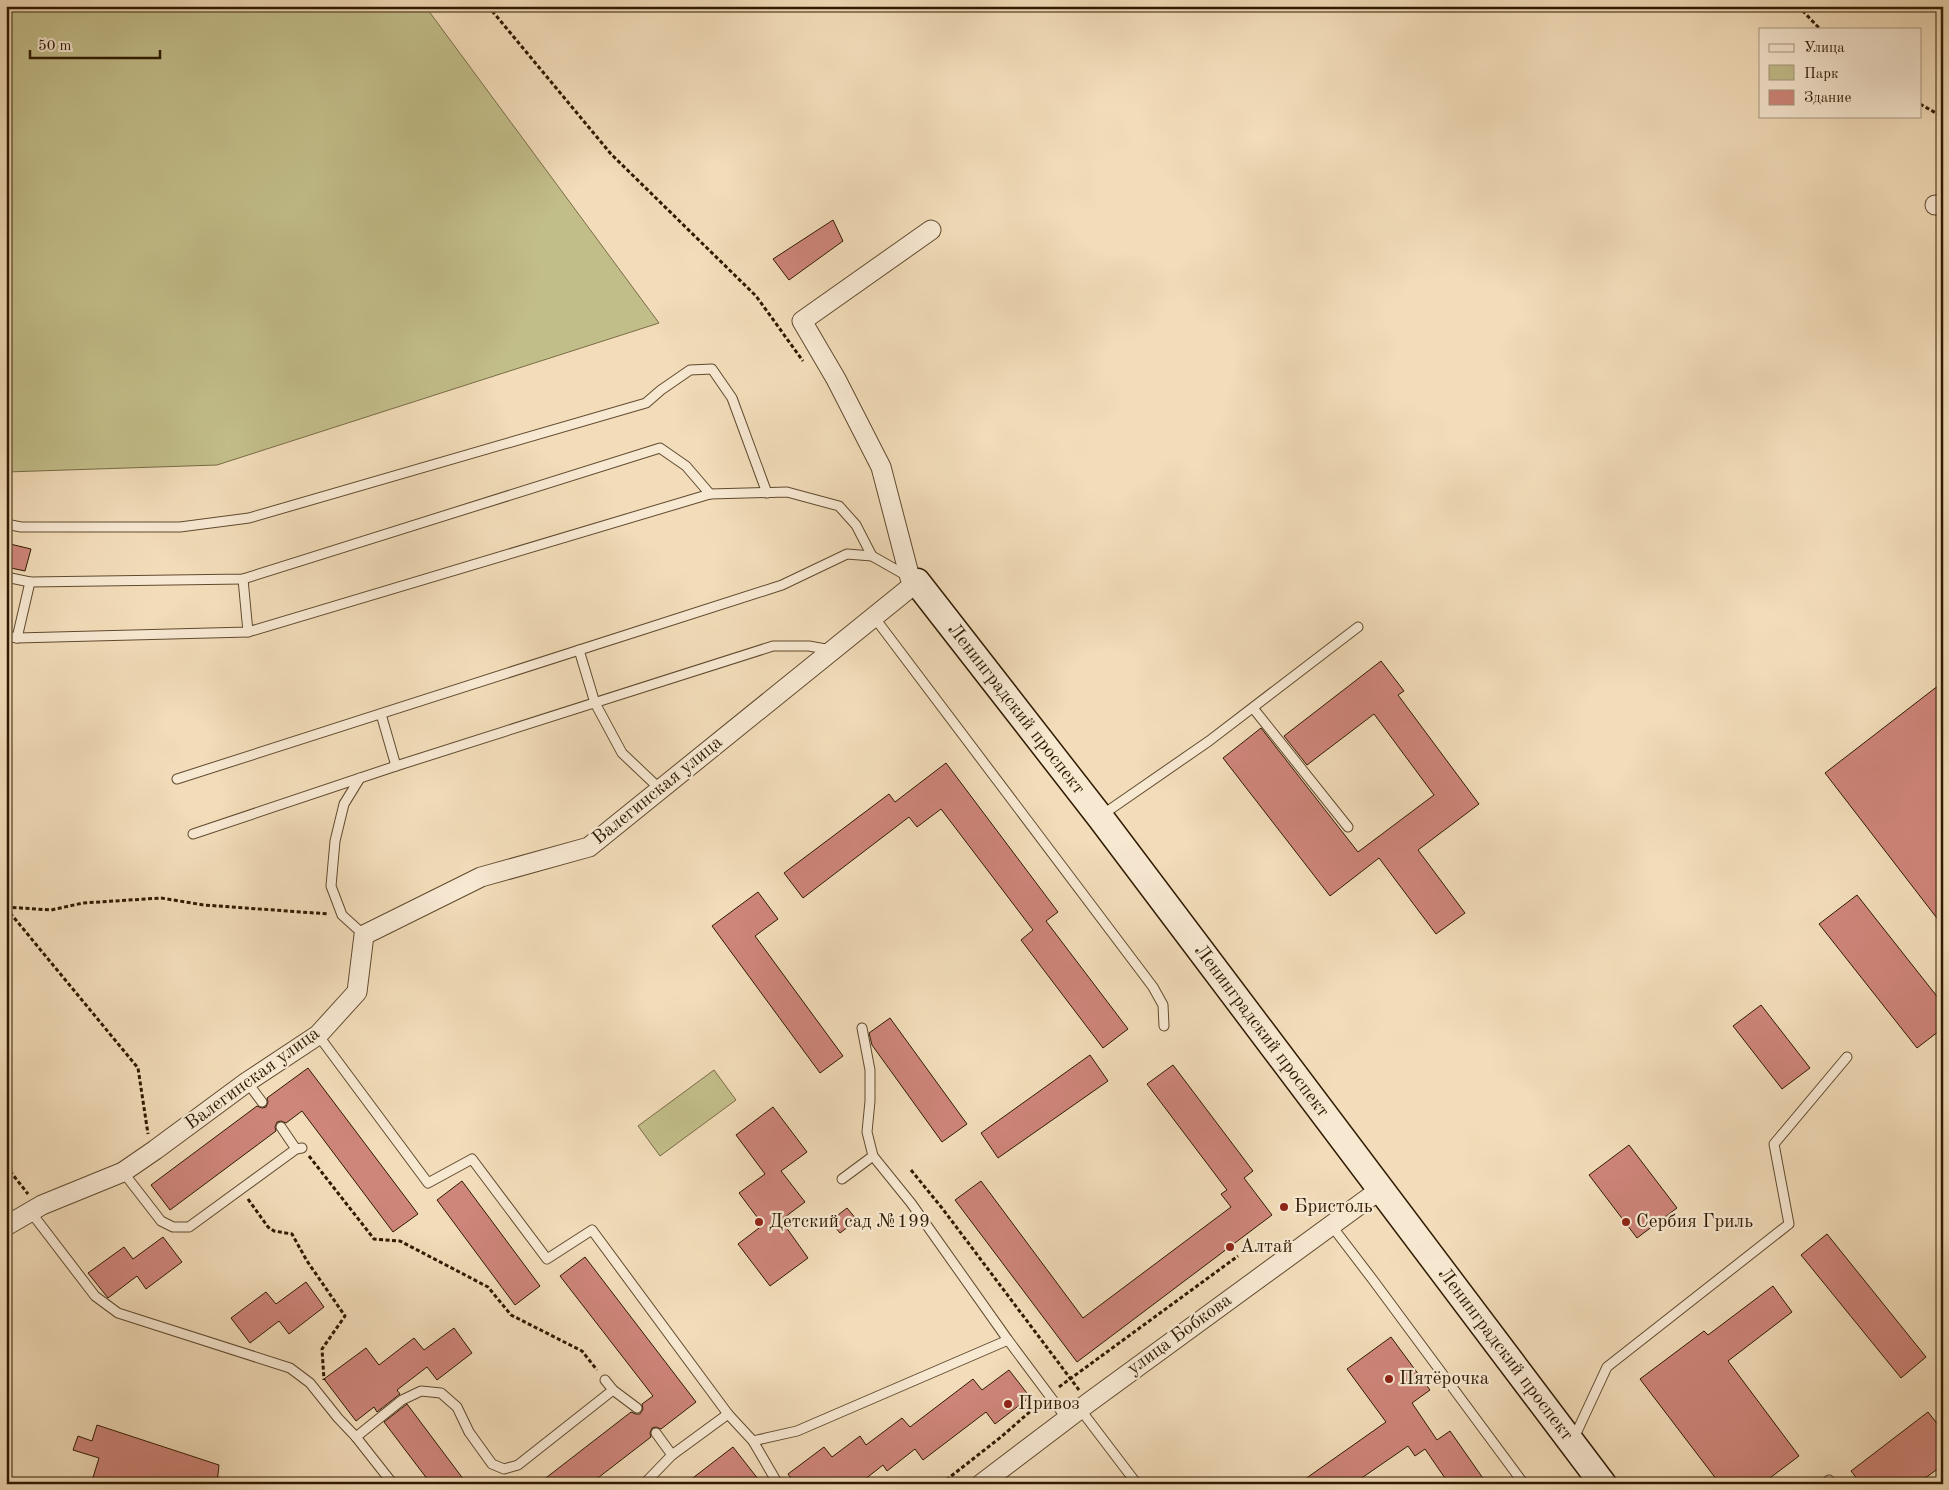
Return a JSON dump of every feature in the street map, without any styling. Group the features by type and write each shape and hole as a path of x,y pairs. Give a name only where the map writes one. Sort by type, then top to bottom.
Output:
{"street":[{"path":"914,580 881,467 836,379 802,321 931,230"},
{"name":"Валегинская улица","path":"6,1226 36,1208 123,1172 156,1150 247,1082 318,1035 357,992 364,935 481,877 589,847 874,617 914,580"},
{"name":"Ленинградский проспект","path":"914,580 1100,817 1603,1484"},
{"name":"улица Бобкова","path":"981,1484 1078,1410 1381,1189"}],"lane":[{"path":"6,524 21,527 180,527 249,518 646,403 690,370 712,369 732,398 768,493"},
{"path":"6,577 30,582 243,579 660,448 686,466 710,494"},
{"path":"6,636 17,638 248,632 710,494 788,492 839,506 856,525 872,556"},
{"path":"178,779 782,585 847,554 872,556 914,580"},
{"path":"243,579 248,632"},
{"path":"17,638 30,582"},
{"path":"874,617 1153,988 1163,1005 1164,1026"},
{"path":"1100,817 1209,741 1358,627"},
{"path":"193,834 396,766 773,646 809,646 833,650"},
{"path":"579,650 596,703 622,753 660,789"},
{"path":"1253,708 1348,828"},
{"path":"382,714 396,766"},
{"path":"360,778 344,804 335,841 331,886 342,915 364,935"},
{"path":"862,1028 870,1070 867,1132 873,1156 921,1217 1008,1340 1049,1394 1078,1410 1137,1484"},
{"path":"318,1035 428,1183 472,1159 547,1259 592,1230 728,1414 753,1441 778,1484"},
{"path":"1571,1442 1607,1367 1789,1224 1774,1144 1847,1057"},
{"path":"247,1082 262,1102"},
{"path":"123,1172 161,1221 173,1227 189,1227 299,1148 281,1127"},
{"path":"842,1179 873,1156"},
{"path":"36,1208 95,1296 118,1313 290,1368 310,1383 393,1484"},
{"path":"1330,1225 1524,1484"},
{"path":"753,1441 797,1431 1008,1340"},
{"path":"605,1380 613,1390 637,1408"},
{"path":"356,1437 402,1400 421,1391 441,1393 457,1407 482,1453 492,1464 504,1469 518,1465 613,1390"},
{"path":"644,1484 672,1455 728,1414"},
{"path":"656,1433 672,1455"}],"path":[{"path":"488,6 611,154 756,296 808,368"},
{"path":"1798,6 1819,28"},
{"path":"1922,105 1943,117"},
{"path":"6,908 51,910 83,903 161,898 294,913 342,915"},
{"path":"6,908 138,1068 147,1132 156,1150"},
{"path":"299,1148 313,1160 374,1239 400,1241 488,1287 511,1315 582,1351 605,1380"},
{"path":"6,1166 36,1208"},
{"path":"911,1170 942,1208 1071,1380 1078,1410"},
{"path":"241,1189 268,1227 274,1231 292,1234 307,1261 345,1316 322,1349 326,1403"},
{"path":"940,1484 1001,1437 1049,1394 1071,1380 1238,1256"}],"green space":[{"path":"6,6 425,6 659,323 217,465 6,472"},
{"path":"714,1070 736,1100 660,1156 638,1126"}],"building":[{"path":"833,220 843,241 789,280 773,259"},
{"path":"6,543 31,549 25,571 6,567"},
{"path":"1381,661 1404,691 1398,695 1479,804 1418,850 1465,913 1436,934 1379,858 1330,896 1223,758 1261,728 1358,852 1434,795 1374,714 1307,765 1284,736"},
{"path":"1943,682 1943,926 1825,773"},
{"path":"946,763 1058,912 1046,921 1128,1029 1103,1048 1021,940 1033,930 941,809 917,827 909,817 803,898 784,873 889,794 895,802"},
{"path":"758,892 778,919 755,936 843,1056 820,1073 712,926"},
{"path":"1857,895 1943,1004 1943,1028 1917,1048 1819,924"},
{"path":"1761,1005 1810,1068 1782,1089 1733,1026"},
{"path":"890,1018 967,1124 942,1142 872,1045 869,1033"},
{"path":"1090,1055 1108,1081 998,1158 981,1133"},
{"path":"1173,1065 1253,1171 1244,1178 1272,1215 1077,1362 955,1200 981,1181 1083,1318 1231,1207 1221,1194 1227,1190 1147,1084"},
{"path":"308,1068 418,1214 393,1232 302,1111 286,1123 277,1122 276,1131 170,1210 151,1185 257,1106 266,1107 267,1098"},
{"path":"773,1107 807,1152 781,1171 805,1202 781,1220 808,1258 770,1286 738,1244 763,1225 739,1193 765,1174 736,1135"},
{"path":"1629,1145 1677,1208 1637,1238 1589,1175"},
{"path":"462,1181 540,1286 515,1305 437,1200"},
{"path":"847,1208 857,1220 840,1233 830,1221"},
{"path":"1827,1234 1926,1357 1901,1378 1801,1255"},
{"path":"163,1237 182,1262 146,1289 137,1276 108,1298 88,1273 124,1247 133,1259"},
{"path":"585,1257 696,1402 661,1429 652,1428 651,1437 590,1484 538,1484 631,1412 640,1414 643,1409 642,1404 653,1396 560,1276"},
{"path":"306,1282 324,1307 289,1334 279,1321 250,1343 231,1318 266,1292 276,1304"},
{"path":"1773,1286 1792,1312 1728,1361 1799,1456 1762,1484 1720,1484 1640,1379 1704,1331 1708,1335"},
{"path":"454,1328 472,1353 437,1380 427,1367 397,1390 400,1394 377,1412 374,1407 356,1421 324,1379 366,1348 379,1365 414,1338 424,1350"},
{"path":"1391,1337 1430,1390 1412,1403 1437,1440 1450,1431 1487,1484 1449,1484 1425,1449 1415,1456 1408,1446 1353,1484 1298,1484 1386,1422 1347,1369"},
{"path":"1009,1370 1030,1397 995,1424 986,1412 923,1460 915,1449 887,1471 883,1465 859,1484 795,1484 788,1474 824,1447 832,1457 860,1436 866,1445 902,1418 910,1427 973,1379 982,1390"},
{"path":"407,1404 467,1484 431,1484 384,1422"},
{"path":"1928,1412 1943,1431 1943,1465 1917,1484 1861,1484 1851,1471"},
{"path":"97,1425 219,1465 217,1484 91,1484 99,1458 73,1450 78,1436 92,1441"},
{"path":"733,1447 762,1484 685,1484"}],"place":[{"name":"Бристоль","path":"1284,1207"},
{"name":"Детский сад №199","path":"759,1222"},
{"name":"Сербия Гриль","path":"1626,1222"},
{"name":"Алтай","path":"1230,1247"},
{"name":"Пятёрочка","path":"1389,1379"},
{"name":"Привоз","path":"1008,1404"}]}
